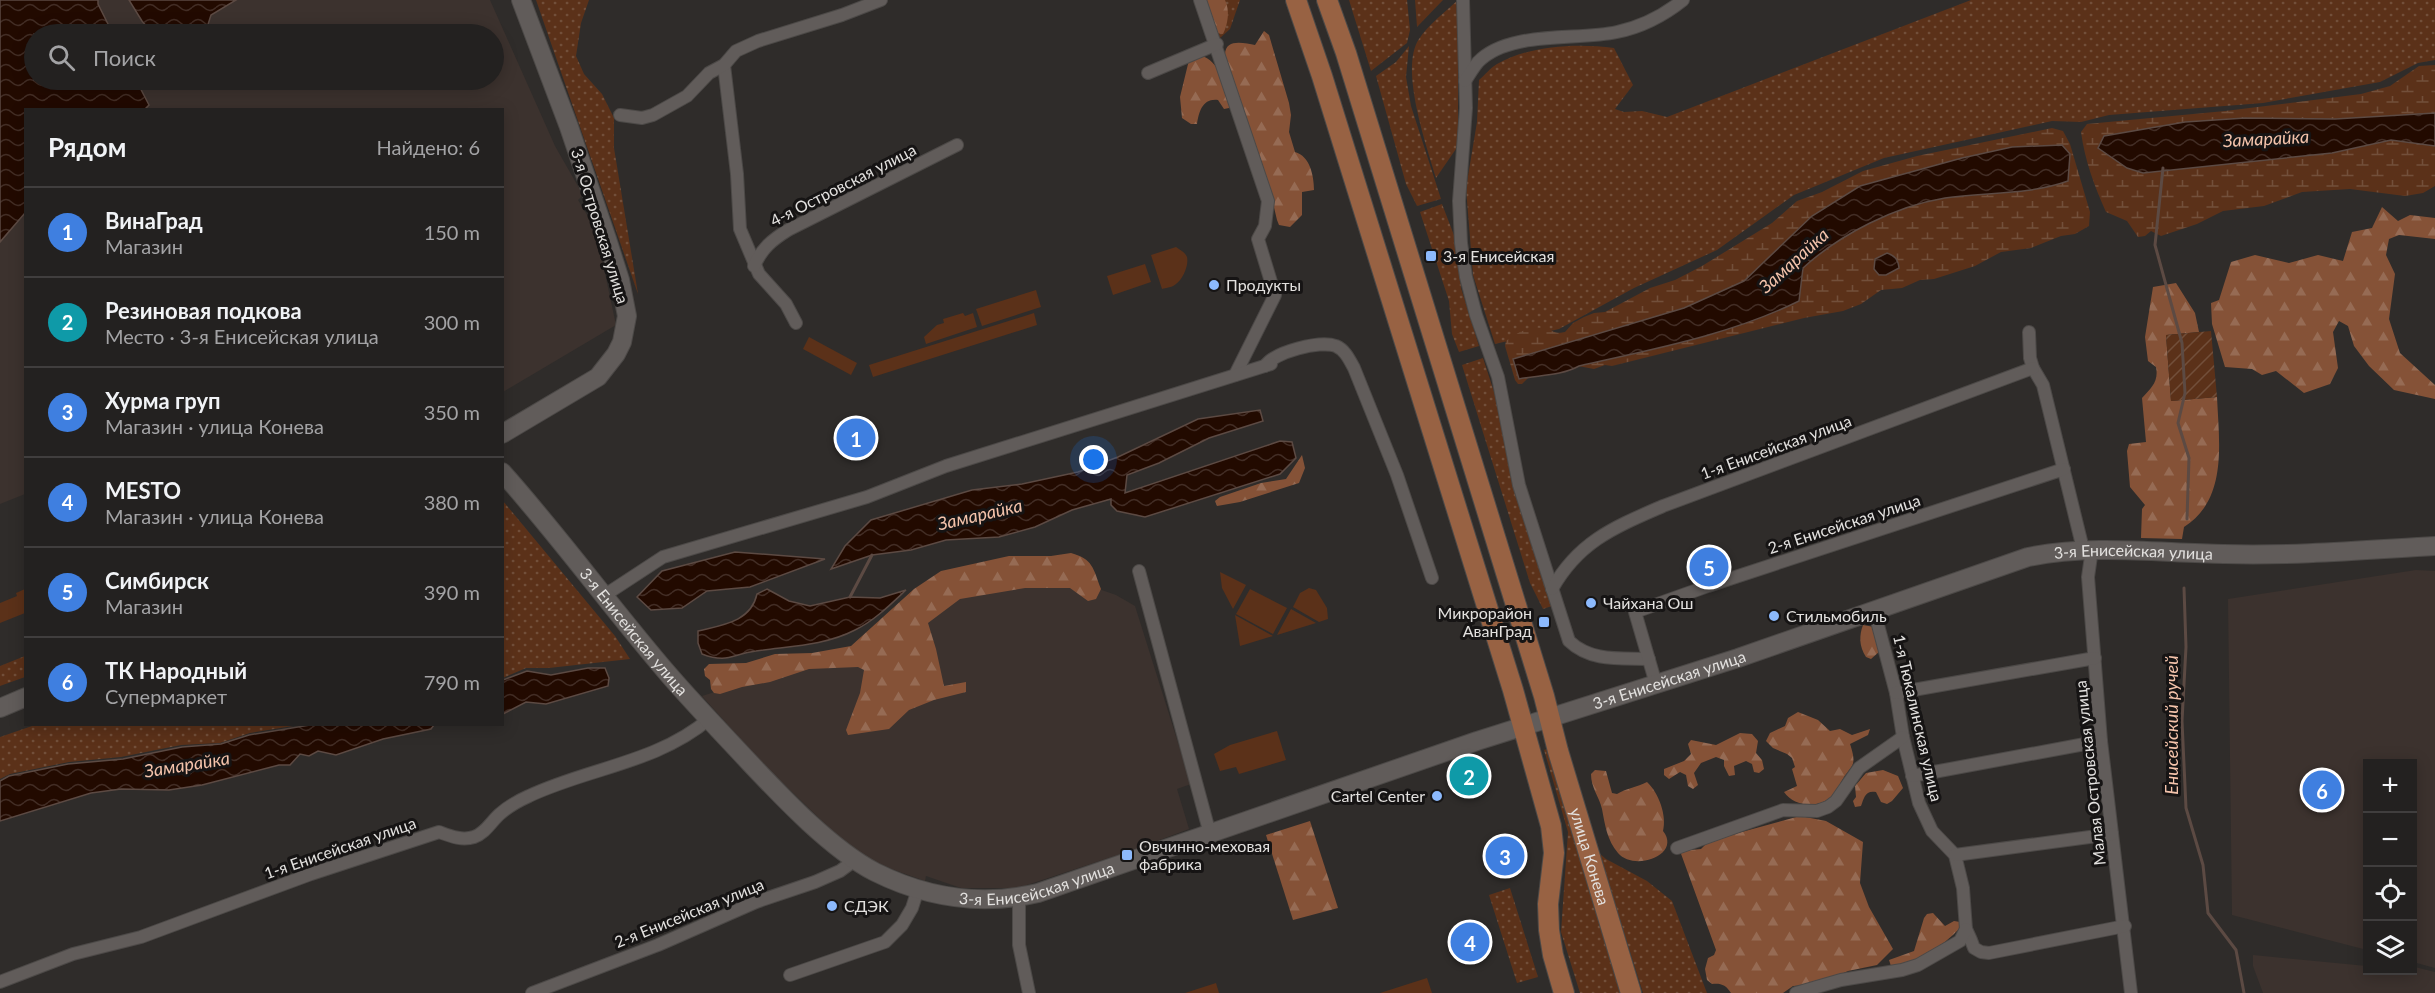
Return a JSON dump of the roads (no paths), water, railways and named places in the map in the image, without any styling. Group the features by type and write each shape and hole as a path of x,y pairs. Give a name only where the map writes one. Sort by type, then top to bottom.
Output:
{"main road":[{"name":"улица Конева","path":"1296,0 1322,76 1524,726 1551,826 1554,853 1548,904 1549,930 1553,955 1564,993"},
{"name":"улица Конева","path":"1327,0 1346,53 1450,386 1631,993"}],"street":[{"name":"3-я Островская улица","path":"504,433 597,377 616,354 624,336 627,316 620,280 570,127 521,0"},
{"path":"620,115 642,118 672,106 687,96 710,73 724,65 736,51 758,41 842,15 881,0"},
{"path":"1200,0 1217,44 1268,201 1265,226 1258,239 1275,295 1235,375"},
{"path":"1463,0 1466,108 1459,201 1461,243 1466,277 1476,315 1498,377 1519,485 1569,641 1578,650 1600,657 1649,659 1656,684"},
{"path":"1464,82 1479,62 1495,51 1552,37 1589,36 1617,32 1646,23 1668,12 1683,0"},
{"path":"1148,73 1217,44"},
{"path":"724,65 737,174 740,229 754,266 786,304 796,323"},
{"name":"4-я Островская улица","path":"754,266 761,252 772,239 957,145"},
{"name":"Малая Островская улица","path":"2029,332 2030,358 2043,385 2064,469 2088,549 2088,577 2101,741 2125,926 2131,993"},
{"path":"605,595 663,556 867,497 946,466 1268,365 1269,359 1279,355 1313,345 1327,344 1344,352 1360,383 1397,475 1432,578"},
{"name":"1-я Енисейская улица","path":"1552,589 1560,574 1585,548 1602,534 1623,523 2033,368"},
{"name":"2-я Енисейская улица","path":"1649,659 1635,612 2064,469"},
{"name":"3-я Енисейская улица","path":"504,474 669,674 780,795 855,860 874,871 945,897 976,901 1038,893 1524,726 1656,684 2028,557 2088,549 2261,555 2435,546"},
{"path":"1139,571 1210,834"},
{"name":"1-я Тюкалинская улица","path":"1874,610 1896,693 1912,776 1928,825 1939,840 1955,855"},
{"path":"1896,693 2095,658"},
{"path":"0,708 24,699"},
{"name":"1-я Енисейская улица","path":"0,982 73,954 141,937 311,874 439,832 454,838 476,837 500,813 530,796 670,746 694,733 709,719"},
{"path":"1677,848 1784,810 1817,811 1828,807 1836,801 1859,768 1903,737"},
{"path":"1912,776 2101,741"},
{"path":"2112,834 1955,855 1963,888 1966,929 1974,948 1981,952 1989,953 2125,926"},
{"name":"2-я Енисейская улица","path":"532,993 658,945 756,902 816,882 840,871 855,860"},
{"path":"790,975 885,942 902,925 912,908 918,889"},
{"path":"1019,897 1019,945 1029,993"},
{"path":"1796,993 1841,980 1902,970 1918,965 1960,941 1966,929"}],"water":[{"path":"0,0 98,0 108,24 24,24 24,90 141,90 149,105 146,108 24,108 24,214 0,242"},
{"path":"129,0 236,0 211,15 208,24 145,24"},
{"path":"2435,113 2435,146 2391,140 2332,153 2143,173 2127,168 2098,148 2104,136 2185,122 2245,118 2335,119"},
{"path":"2062,145 2070,154 2068,181 2038,189 1960,196 1926,202 1870,223 1834,244 1803,268 1799,301 1773,313 1691,340 1557,373 1519,379 1513,359 1684,308 1744,281 1812,216 1860,186 2012,147"},
{"path":"1887,253 1896,258 1899,268 1886,275 1879,275 1874,269 1875,259"},
{"path":"1260,410 1263,421 1209,438 1159,463 1127,475 1125,493 1280,441 1292,442 1296,458 1280,474 1145,517 1117,511 1111,505 1111,499 1072,510 1035,527 999,537 946,540 911,550 872,555 831,569 845,546 871,520 972,490 1022,484 1078,472 1118,457 1198,419"},
{"path":"735,552 825,559 750,587 707,591 682,608 651,610 637,597 662,571"},
{"path":"767,589 789,601 810,606 850,597 880,598 906,590 869,622 831,639 724,658 702,654 698,643 698,631 734,621 749,611 757,594"},
{"path":"588,668 605,668 609,678 608,686 546,704 526,702 504,713 504,680 527,671 551,675"},
{"path":"304,726 433,726 431,729 383,739 336,755 318,751 309,756 300,754 290,765 279,765 202,785 169,790 121,789 91,793 0,821 0,781 9,776 68,764 123,759 182,747 221,744 249,735"}],"waterway":[{"name":"Енисейский ручей","path":"2163,168 2155,245 2182,343 2185,393 2178,423 2189,458 2187,519"},
{"name":"Замарайка","path":"850,597 872,555"},
{"name":"Енисейский ручей","path":"2184,588 2186,647 2182,721 2186,808 2203,865 2208,913 2236,950 2244,993"}],"place":[{"name":"3-я Енисейская","path":"1431,256"},
{"name":"Продукты","path":"1214,285"},
{"name":"ВинаГрад","path":"856,438"},
{"name":"Симбирск","path":"1709,567"},
{"name":"Чайхана Ош","path":"1591,603"},
{"name":"Стильмобиль","path":"1774,616"},
{"name":"Микрорайон АванГрад","path":"1544,622"},
{"name":"Резиновая подкова","path":"1469,776"},
{"name":"ТК Народный","path":"2322,790"},
{"name":"Cartel Center","path":"1437,796"},
{"name":"Овчинно-меховая фабрика","path":"1127,855"},
{"name":"Хурма груп","path":"1505,856"},
{"name":"СДЭК","path":"832,906"},
{"name":"MESTO","path":"1470,942"}]}
